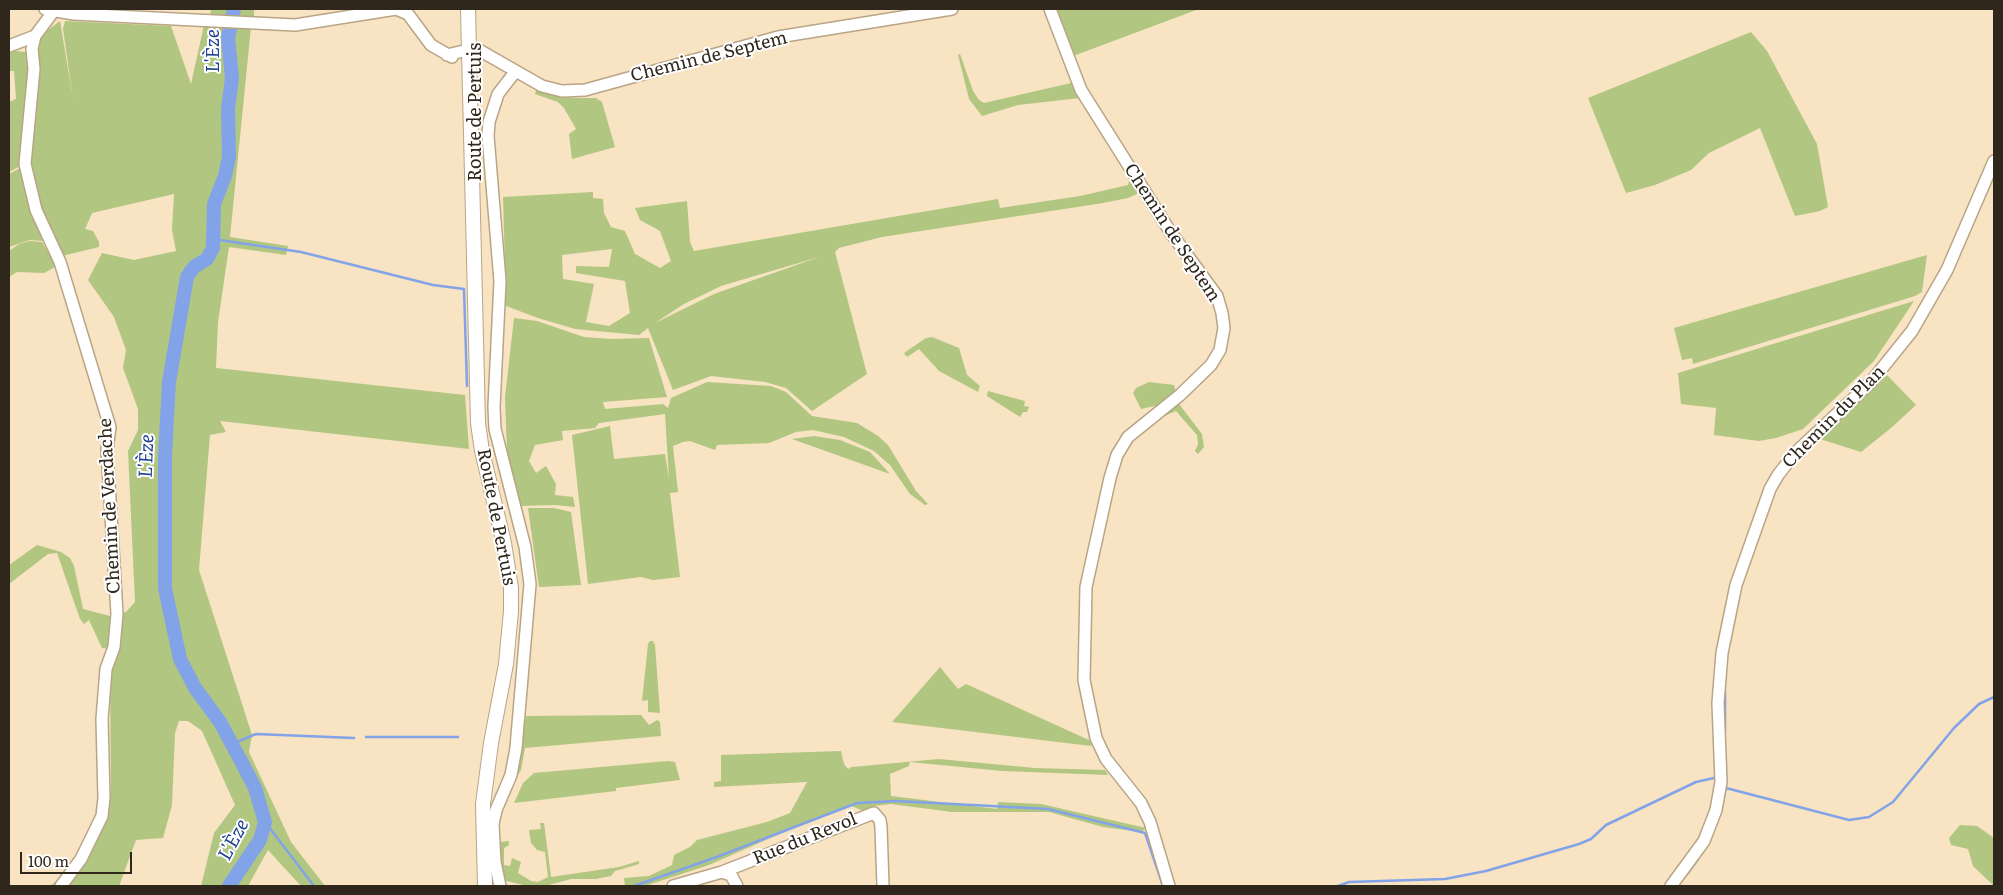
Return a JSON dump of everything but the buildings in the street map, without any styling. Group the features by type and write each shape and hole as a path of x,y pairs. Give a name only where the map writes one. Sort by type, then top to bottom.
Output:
{"main road":[{"name":"Route de Pertuis","path":"468,9 471,53 478,423 482,451 504,543 510,578 511,610 506,664 484,796 486,883"},
{"name":"Route de Pertuis","path":"471,53 475,9"}],"street":[{"path":"9,46 35,36 49,10 245,23 308,24 396,9 408,14 426,40 447,55 471,53"},
{"name":"Chemin de Septem","path":"471,53 491,56 515,72 554,90 585,90 778,37 952,9"},
{"name":"Chemin de Septem","path":"1050,9 1081,90 1171,233 1217,296 1224,328 1220,350 1211,365 1180,395 1128,437 1117,455 1110,478 1086,586 1084,680 1096,738 1106,759 1141,803 1150,822 1170,886"},
{"name":"Chemin de Verdache","path":"35,36 32,50 34,68 25,164 36,210 60,262 110,427 107,450 116,614 114,647 106,669 102,719 104,798 102,816 81,859 61,886"},
{"path":"500,886 495,862 493,824 496,810 511,775 516,748 530,584 525,547 495,429 494,407 500,281 488,136 489,122 498,94 515,72"},
{"name":"Chemin du Plan","path":"1671,886 1704,841 1718,803 1720,782 1718,703 1722,653 1736,585 1770,489 1778,475 1796,452 1871,382 1912,331 1947,270 1994,161"},
{"name":"Rue du Revol","path":"722,872 874,813 880,820 883,886"},
{"path":"673,886 722,872 731,875 737,886"}],"green space":[{"path":"211,9 254,9 254,20 210,16"},
{"path":"1054,9 1199,9 1073,56"},
{"path":"60,21 73,99 63,29 65,21 171,26 191,84 204,25 251,27 230,237 288,246 286,255 229,247 218,322 216,368 465,395 469,449 220,421 226,432 210,435 199,570 252,735 249,752 291,842 325,886 301,886 268,850 248,886 201,886 214,833 235,805 202,731 188,721 179,721 175,733 172,805 163,838 136,840 119,886 50,886 85,859 104,827 111,791 110,679 118,649 102,648 89,620 84,624 80,619 57,553 48,554 9,584 9,565 37,545 61,552 70,558 74,566 83,609 110,616 126,612 135,602 128,451 138,430 138,409 123,368 126,350 114,317 88,280 102,253 134,260 176,251 172,230 174,194 92,213 85,229 93,231 99,242 99,247 62,256 36,206 30,161 9,172 9,102 16,99 14,71 9,71 9,50 32,53 41,35"},
{"path":"1751,32 1767,51 1817,144 1828,207 1820,211 1795,216 1760,128 1709,153 1691,170 1655,185 1626,193 1588,98"},
{"path":"960,54 973,91 979,100 984,103 1071,83 1071,67 1141,192 1128,198 1103,203 882,237 839,248 835,252 867,374 812,411 786,388 765,382 711,376 673,390 648,328 639,335 575,329 506,306 503,197 593,192 593,198 603,199 604,213 611,227 625,231 635,254 660,268 671,261 660,231 640,220 635,208 687,201 690,242 694,251 998,199 1000,208 1080,196 1128,185 1130,178 1080,98 1018,105 982,116 969,99 958,55","holes":["612,249 609,267 576,266 576,273 625,281 630,313 609,326 586,322 594,284 563,279 562,255","819,257 714,294 655,323 684,304 721,286"]},
{"path":"536,90 562,98 596,98 602,102 615,147 572,159 569,134 576,129 564,108 558,102 535,94"},
{"path":"22,167 44,241 30,240 9,247 9,174"},
{"path":"30,241 42,242 55,267 44,273 17,272 9,277 9,251 19,244"},
{"path":"1927,255 1922,292 1915,296 1693,364 1692,358 1682,360 1674,328"},
{"path":"1914,301 1874,361 1803,429 1776,438 1759,441 1714,435 1716,408 1681,404 1678,373"},
{"path":"514,318 537,321 584,337 611,339 649,338 667,397 603,402 605,409 663,404 668,408 671,398 707,382 771,386 786,392 812,416 857,423 878,436 888,445 916,491 928,504 925,505 910,494 890,465 874,451 844,437 813,430 796,432 769,443 717,445 715,450 690,441 683,442 673,446 678,492 670,493 680,577 653,580 641,577 588,584 572,435 610,426 614,459 665,454 669,479 665,414 599,423 595,428 562,431 563,440 535,445 529,461 536,473 546,466 556,484 555,495 573,497 575,507 555,505 519,506 507,452 505,397"},
{"path":"932,337 959,348 967,375 980,386 978,392 939,371 919,349 907,357 904,353 926,338"},
{"path":"1887,375 1916,405 1861,452 1820,439"},
{"path":"1149,382 1174,385 1179,404 1202,434 1204,447 1198,454 1195,451 1198,444 1197,435 1176,411 1160,418 1159,405 1141,409 1133,393 1136,388"},
{"path":"988,391 1025,401 1024,406 1029,407 1027,412 1023,412 1020,417 987,396"},
{"path":"814,436 840,440 870,452 890,474 792,439"},
{"path":"528,508 554,508 571,512 581,585 539,587"},
{"path":"650,641 653,641 655,645 660,713 648,712 648,700 642,701 648,644"},
{"path":"940,667 958,689 966,684 1091,741 1091,746 892,722"},
{"path":"641,715 649,725 657,720 660,722 661,736 525,748 521,770 511,786 526,716"},
{"path":"841,751 844,764 848,769 852,767 939,759 1035,768 1105,770 1108,775 1002,771 910,762 909,766 890,774 891,796 997,809 998,802 1041,804 1146,828 1141,832 1103,827 1049,812 952,812 891,804 874,806 865,812 852,806 800,825 709,865 645,886 625,886 624,878 649,876 672,865 674,855 690,847 697,840 767,822 790,813 807,782 714,787 714,782 721,781 721,755"},
{"path":"668,761 675,762 680,780 616,788 616,791 514,803 523,783 534,773"},
{"path":"540,823 544,823 551,877 619,867 639,861 639,864 615,871 611,876 596,879 571,879 545,886 528,886 506,881 501,868 500,842 509,841 509,845 504,848 504,865 510,866 512,858 521,862 518,873 531,881 538,882 548,877 545,852 537,850 531,843 529,830 541,829"},
{"path":"1960,825 1977,826 1994,838 1994,886 1973,866 1968,849 1951,845 1949,838"}],"waterway":[{"name":"L'Èze","path":"229,886 260,840 265,822 255,788 242,763 220,722 195,688 180,659 165,588 165,456 169,382 187,277 194,267 207,259 213,248 214,204 225,176 229,157 228,109 232,78 228,38 234,9"},
{"path":"213,239 301,252 433,285 464,289 467,386"},
{"path":"1725,691 1725,732"},
{"path":"1726,788 1849,820 1869,817 1893,802 1954,728 1979,704 1994,697"},
{"path":"232,744 256,734 354,738"},
{"path":"366,737 458,737"},
{"path":"1338,886 1349,882 1445,879 1486,871 1579,844 1591,839 1606,825 1696,782 1714,778"},
{"path":"1723,802 1726,787"},
{"path":"634,886 714,858 857,803 896,801 1048,809 1145,833 1163,886"},
{"path":"265,822 314,886"},
{"path":"1688,873 1698,859"}]}
